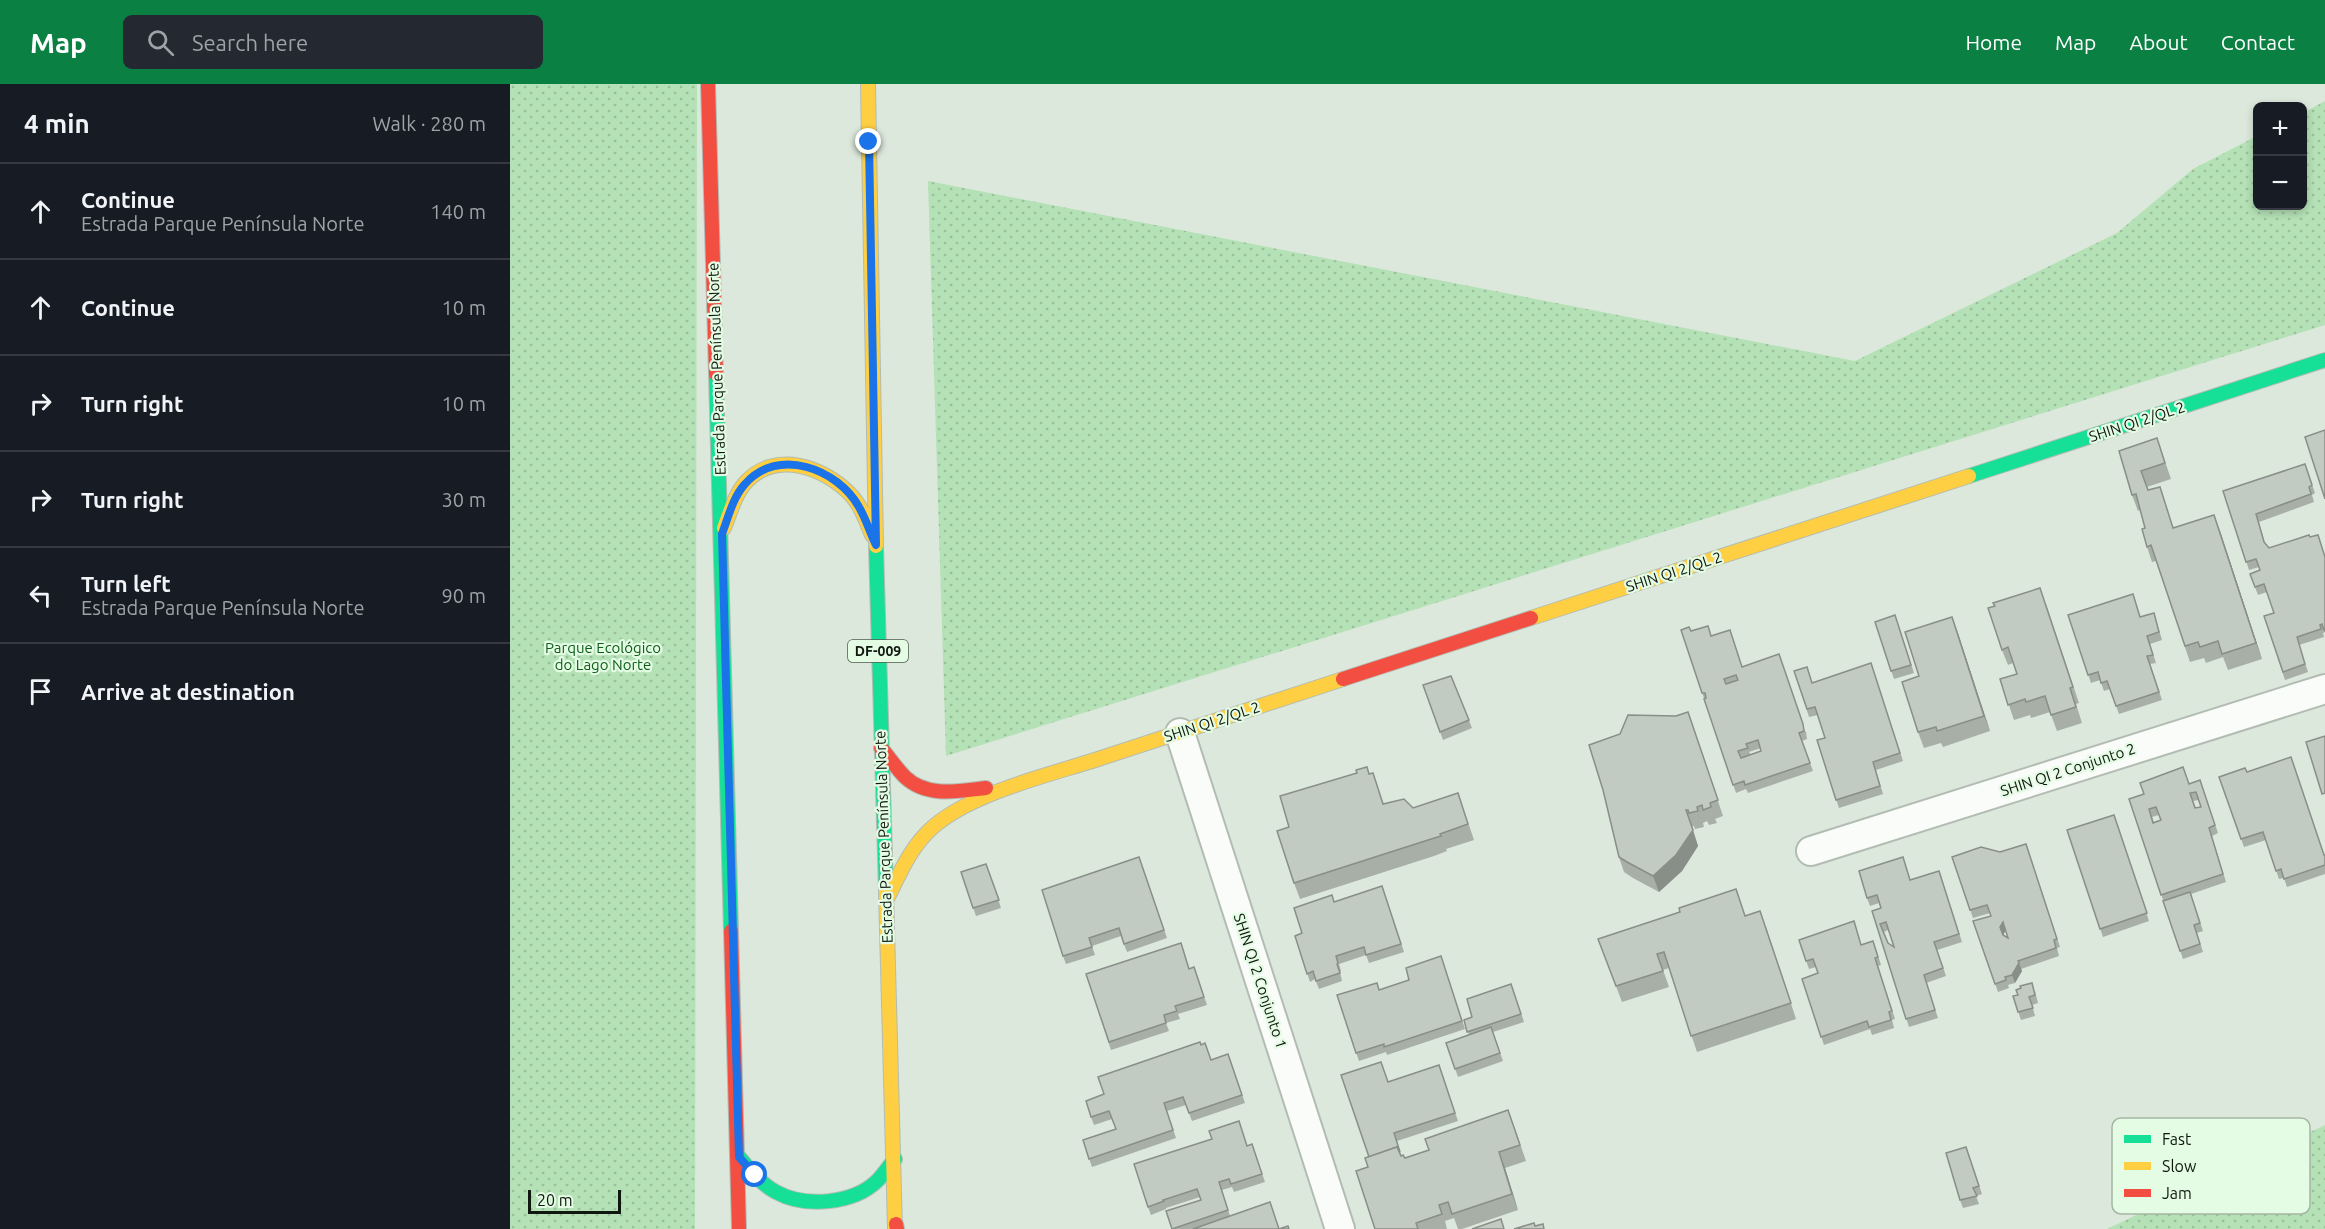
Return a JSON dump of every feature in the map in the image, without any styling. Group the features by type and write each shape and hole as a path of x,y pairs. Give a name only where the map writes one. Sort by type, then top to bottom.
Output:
{"main road":[{"name":"Estrada Parque Península Norte","path":"708,84 739,1157 739,1229"},
{"name":"Estrada Parque Península Norte","path":"868,84 876,545 896,1227"},
{"name":"SHIN QI 2/QL 2","path":"887,899 914,848 932,827 952,813 1023,783 2325,360"},
{"path":"722,534 736,498 745,484 769,468 784,464 799,464 814,468 850,494 859,506 876,545"},
{"name":"SHIN QI 2/QL 2","path":"881,748 909,780 927,790 946,793 1023,783"},
{"path":"739,1157 766,1185 779,1194 796,1200 813,1201 831,1201 865,1190 895,1159"}],"street":[{"name":"SHIN QI 2 Conjunto 2","path":"1811,851 2325,689"},
{"name":"SHIN QI 2 Conjunto 1","path":"1180,733 1340,1229"}],"green space":[{"name":"Parque Ecológico do Lago Norte","path":"510,84 697,84 695,1229 510,1229"},
{"path":"2325,101 2325,325 946,756 928,181 1855,361 2117,233 2193,169 2253,138 2253,210 2307,210 2307,111"},
{"path":"2325,1125 2325,1229 2107,1229 2138,1214 2310,1214 2310,1132"}],"building":[{"path":"2325,430 2325,499 2305,437"},
{"path":"2157,438 2165,463 2141,471 2148,490 2160,487 2173,528 2214,515 2256,643 2222,654 2218,641 2200,647 2198,642 2185,646 2151,545 2147,547 2142,529 2145,528 2136,494 2132,495 2119,451"},
{"path":"2305,464 2312,485 2309,487 2311,494 2256,514 2264,542 2269,548 2309,535 2310,537 2318,535 2325,557 2325,630 2322,624 2321,629 2297,637 2305,664 2283,672 2264,616 2274,613 2264,584 2255,587 2250,574 2260,570 2256,559 2246,562 2223,491"},
{"path":"2040,588 2073,687 2070,688 2076,707 2051,715 2045,696 2026,702 2025,699 2008,705 2000,679 2017,674 2008,647 2002,650 1988,608 1995,606 1993,603"},
{"path":"2133,594 2140,617 2154,613 2159,632 2147,636 2153,655 2147,656 2159,692 2116,706 2107,681 2101,683 2098,672 2088,675 2068,615"},
{"path":"1895,615 1911,665 1891,671 1875,622"},
{"path":"1952,617 1984,716 1937,731 1936,727 1918,732 1902,682 1919,676 1905,632"},
{"path":"1708,626 1711,636 1730,630 1742,667 1779,654 1803,724 1804,731 1799,733 1810,763 1745,785 1744,781 1733,785 1704,699 1706,698 1705,693 1702,693 1681,630 1689,627 1691,631","holes":["1736,675 1738,680 1726,684 1724,679","1758,740 1761,751 1741,758 1738,751 1748,748 1746,744"]},
{"path":"1871,663 1900,753 1873,762 1880,786 1836,800 1817,740 1825,738 1815,707 1807,709 1794,671 1807,667 1812,683"},
{"path":"1451,676 1469,720 1440,732 1423,685"},
{"path":"1688,712 1718,800 1710,803 1711,807 1703,810 1702,805 1697,807 1698,811 1689,813 1686,810 1693,830 1676,855 1653,876 1619,857 1603,790 1589,745 1620,734 1628,715 1676,716"},
{"path":"2325,736 2325,793 2322,794 2306,742"},
{"path":"2291,757 2325,855 2325,865 2284,879 2281,869 2276,871 2263,832 2241,839 2219,777 2245,768 2247,772"},
{"path":"1367,767 1369,774 1373,773 1383,804 1404,799 1413,808 1458,793 1468,824 1440,834 1441,836 1294,883 1277,831 1289,827 1280,796 1357,773 1356,770"},
{"path":"2183,767 2189,784 2200,780 2215,825 2209,828 2223,874 2161,895 2129,799 2144,794 2140,783","holes":["2196,792 2201,807 2195,808 2190,793","2156,807 2161,820 2153,823 2149,809"]},
{"path":"2114,815 2147,913 2100,929 2067,830"},
{"path":"2026,844 2057,939 2054,940 2056,948 2018,961 2012,975 1995,984 1973,921 1991,916 1987,905 1970,910 1952,857 1981,847 2000,852","holes":["2003,922 2008,938 2003,935 2000,927"]},
{"path":"1139,857 1164,930 1124,944 1119,928 1089,938 1092,947 1063,956 1042,890"},
{"path":"1903,857 1910,880 1939,871 1959,934 1934,942 1943,968 1924,975 1935,1010 1906,1019 1872,911 1881,908 1877,895 1867,898 1859,871","holes":["1886,922 1894,947 1888,943 1880,924"]},
{"path":"986,864 999,900 973,908 961,872"},
{"path":"1382,886 1401,944 1366,955 1364,947 1336,956 1340,973 1316,981 1313,971 1307,974 1295,936 1302,933 1294,908 1332,895 1334,902"},
{"path":"1736,889 1745,916 1760,911 1791,1003 1691,1036 1664,952 1657,954 1663,971 1616,986 1598,939 1680,912 1679,908"},
{"path":"2190,892 2200,923 2194,925 2200,944 2180,951 2163,901"},
{"path":"1854,921 1861,945 1873,941 1878,957 1875,958 1892,1011 1889,1012 1891,1020 1869,1027 1867,1021 1821,1037 1802,979 1818,973 1813,959 1806,961 1799,940"},
{"path":"1181,943 1189,969 1194,967 1204,997 1175,1006 1177,1011 1164,1015 1166,1023 1109,1042 1086,974"},
{"path":"1441,956 1462,1021 1384,1047 1384,1044 1356,1053 1337,995 1377,983 1379,990 1409,980 1406,968"},
{"path":"2032,983 2035,995 2029,997 2033,1008 2018,1012 2013,996 2018,995 2016,990 2021,988 2020,986"},
{"path":"1511,984 1521,1014 1467,1032 1464,1020 1472,1017 1467,999"},
{"path":"1491,1027 1500,1053 1455,1069 1446,1043"},
{"path":"1200,1042 1201,1045 1205,1043 1211,1060 1228,1054 1242,1095 1189,1113 1183,1097 1164,1103 1173,1130 1089,1159 1083,1140 1116,1129 1109,1111 1091,1117 1086,1101 1104,1094 1098,1077"},
{"path":"1381,1062 1388,1082 1439,1065 1455,1113 1394,1133 1400,1152 1397,1147 1369,1157 1341,1075"},
{"path":"1508,1110 1520,1145 1499,1152 1512,1194 1452,1214 1448,1202 1439,1205 1442,1214 1416,1223 1418,1229 1375,1229 1356,1171 1368,1167 1365,1158 1397,1147 1401,1156 1405,1158 1429,1150 1425,1139"},
{"path":"1239,1121 1247,1146 1252,1144 1262,1174 1231,1184 1229,1179 1219,1182 1228,1210 1172,1229 1166,1211 1201,1200 1197,1189 1148,1207 1134,1164 1212,1139 1209,1131"},
{"path":"1966,1147 1979,1186 1973,1188 1977,1196 1960,1200 1946,1153"},
{"path":"1270,1202 1279,1229 1193,1229"},
{"path":"1501,1219 1504,1229 1472,1229"},
{"path":"1534,1223 1535,1226 1543,1224 1544,1229 1514,1229"}],"traffic: fast":[{"path":"1969,476 2325,360"},
{"path":"716,374 731,931"},
{"path":"876,546 886,891"},
{"path":"739,1157 771,1189 788,1197 814,1202 842,1199 867,1189 880,1178 895,1159"}],"traffic: slow":[{"path":"868,84 876,546"},
{"path":"724,528 736,498 746,482 758,472 785,465 814,470 839,484 857,503 872,535"},
{"path":"1531,618 1969,476"},
{"path":"887,899 907,860 925,834 949,815 967,805 1009,787 1343,679"},
{"path":"886,891 895,1229"}],"traffic: jam":[{"path":"708,84 716,374"},
{"path":"1343,679 1531,618"},
{"path":"881,748 905,777 923,788 944,792 986,788"},
{"path":"731,931 739,1229"},
{"path":"896,1224 897,1229"}],"route":[{"path":"755,1175 739,1157 722,534 736,498 745,484 769,468 784,464 799,464 814,468 850,494 859,506 876,545 869,142"}]}
